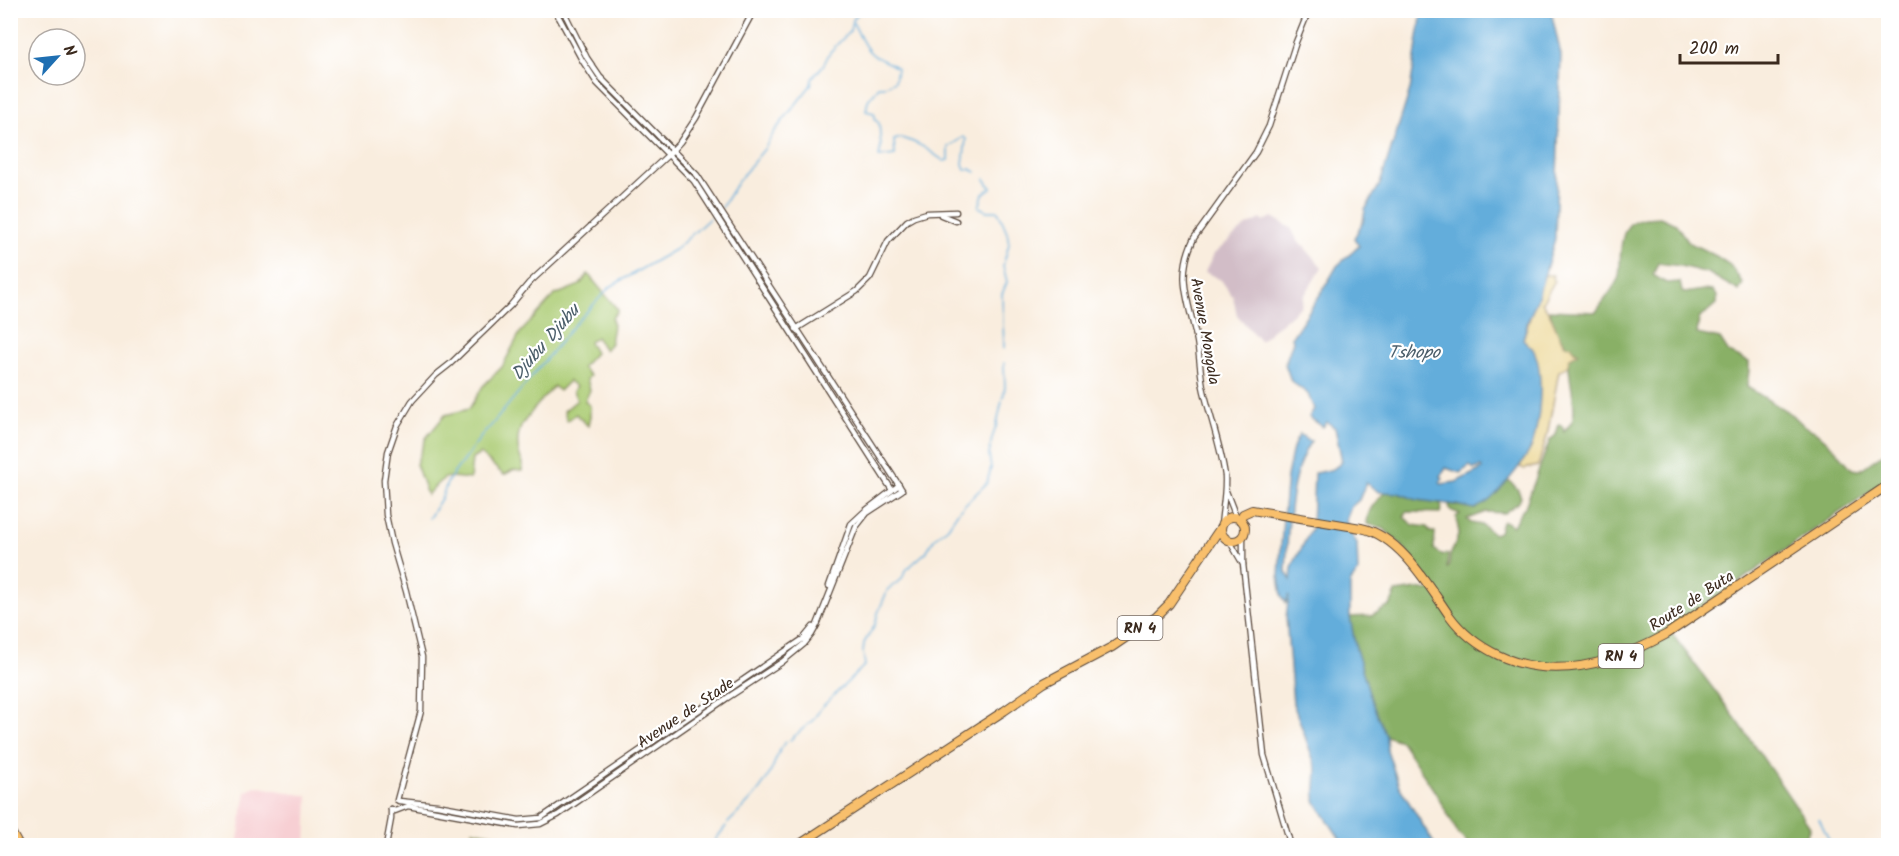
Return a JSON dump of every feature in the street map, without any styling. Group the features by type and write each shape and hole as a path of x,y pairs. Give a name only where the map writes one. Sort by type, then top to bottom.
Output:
{"highway":[{"name":"Route de Buta","path":"1238,518 1252,510 1361,528 1378,534 1412,562 1462,631 1490,651 1530,666 1574,668 1632,652 1667,634 1888,485"},
{"name":"RN 4","path":"797,846 1044,683 1112,647 1156,617 1165,608 1224,521 1228,518 1238,518"},
{"path":"1210,544 1237,540 1243,536 1245,527 1238,518"},
{"path":"1221,527 1221,532 1228,540"}],"main road":[{"path":"10,828 20,846"}],"street":[{"path":"555,10 597,83 670,153 697,175 719,214 895,495"},
{"path":"563,10 587,58 600,77 670,153"},
{"path":"391,819 399,809 398,800 421,711 422,692 422,657 392,543 384,497 385,466 397,426 407,407 425,386 510,306 530,283 670,153 696,118 754,10"},
{"name":"Avenue Mongala","path":"1226,491 1219,445 1201,379 1197,343 1184,286 1186,258 1194,238 1256,152 1269,126 1296,42 1309,10"},
{"path":"794,331 864,285 870,278 888,241 907,221 927,213 956,212"},
{"path":"938,213 956,221"},
{"path":"386,846 391,819 390,802 398,800 519,820 541,818 803,639 815,624 851,524 891,490 901,488 794,331"},
{"name":"Avenue de Stade","path":"391,809 408,806 438,808 518,826 546,822 782,662 812,634 856,527 867,513 895,495 901,488"},
{"path":"1226,491 1238,518"},
{"path":"1221,527 1226,491"},
{"path":"1243,536 1243,564 1264,755 1291,846"},
{"path":"1228,540 1243,564"}],"shaded area":[{"path":"1272,217 1291,228 1296,238 1322,267 1304,296 1301,306 1260,341 1237,315 1233,297 1221,280 1205,272 1214,254 1245,227 1261,219 1264,222"},
{"path":"255,786 308,796 306,845 237,845 246,792"}],"green space":[{"path":"1660,217 1676,224 1688,242 1730,265 1743,283 1739,291 1708,273 1658,263 1653,275 1666,283 1680,282 1682,292 1685,293 1713,291 1717,296 1716,304 1699,319 1697,334 1720,339 1729,353 1749,362 1747,387 1816,432 1852,469 1860,470 1888,450 1888,479 1669,630 1739,723 1810,827 1805,840 1791,845 1470,845 1459,835 1435,792 1401,741 1386,736 1376,721 1352,645 1350,617 1371,616 1390,606 1396,592 1417,589 1428,591 1433,587 1401,545 1383,528 1367,524 1368,514 1385,492 1398,493 1417,500 1440,502 1442,507 1440,513 1407,512 1404,517 1413,525 1427,527 1430,532 1435,532 1434,549 1442,555 1448,554 1447,568 1459,533 1456,517 1460,514 1450,510 1449,504 1475,509 1506,480 1518,490 1521,497 1519,502 1504,513 1486,512 1467,519 1471,523 1482,525 1494,534 1499,532 1504,521 1513,526 1525,507 1550,440 1556,435 1559,424 1564,432 1574,415 1569,359 1578,353 1562,340 1549,310 1596,312 1618,279 1622,242 1627,227 1641,219"},
{"path":"588,274 618,310 612,318 611,343 605,350 596,337 589,342 595,353 582,367 590,376 587,379 590,390 585,401 590,406 588,426 576,414 567,421 564,411 577,400 573,391 576,387 569,381 559,391 554,386 521,427 518,445 523,463 522,471 513,470 504,475 480,454 472,459 470,479 445,478 427,495 416,464 426,438 445,415 469,409 483,386 502,367 520,333 555,295 580,285"},
{"path":"473,830 549,845 470,845"}],"sand":[{"path":"1544,275 1553,275 1554,282 1542,303 1565,345 1571,345 1578,353 1569,359 1568,366 1559,371 1547,436 1538,466 1524,469 1519,466 1532,446 1539,406 1540,383 1523,339"}],"water":[{"name":"Tshopo","path":"1422,11 1551,11 1561,55 1555,239 1523,339 1533,349 1539,370 1539,410 1532,445 1501,489 1488,501 1474,509 1417,500 1398,493 1379,492 1366,483 1359,500 1351,507 1346,520 1349,531 1357,543 1358,572 1350,583 1350,617 1356,649 1373,705 1386,736 1387,750 1399,786 1435,845 1344,845 1315,801 1317,770 1293,703 1286,617 1289,595 1286,603 1282,596 1279,576 1287,476 1295,442 1300,434 1306,440 1311,441 1298,470 1291,504 1286,572 1291,580 1292,567 1312,527 1314,473 1333,469 1342,461 1335,428 1327,422 1323,427 1309,417 1314,409 1308,394 1291,381 1285,364 1293,341 1292,337 1337,266 1359,246 1354,238 1363,222 1365,210 1380,184 1410,90","holes":["1470,466 1474,469 1481,467 1482,469 1456,482 1441,484 1440,482 1446,468 1460,473"]}],"waterway":[{"name":"Djubu Djubu","path":"721,208 738,181 811,85 812,79 830,52 850,31 852,21 861,10"},
{"path":"852,21 869,51 897,68 895,81 879,87 868,100 866,111 874,113 879,123 881,147 879,157 895,155 894,140 901,138 919,145 944,161 948,160 948,147 963,137 966,139 963,164 965,169 976,172"},
{"path":"985,179 991,188 983,194 979,207 987,211 998,211 1007,232 1009,244 1003,266 1007,282 1002,294 1004,348"},
{"name":"Djubu Djubu","path":"429,518 442,497 448,481 486,430 574,325 610,287 676,249 713,215"},
{"path":"1003,398 1004,363"},
{"path":"790,740 813,720 821,708 865,665 864,643 875,625 888,589 901,580 907,569 926,552 960,509 987,483 991,468 989,455 992,438 1002,401"},
{"path":"728,823 763,785 778,753 786,742"},
{"path":"1819,819 1832,846"},
{"path":"715,846 716,839 726,826"}]}
